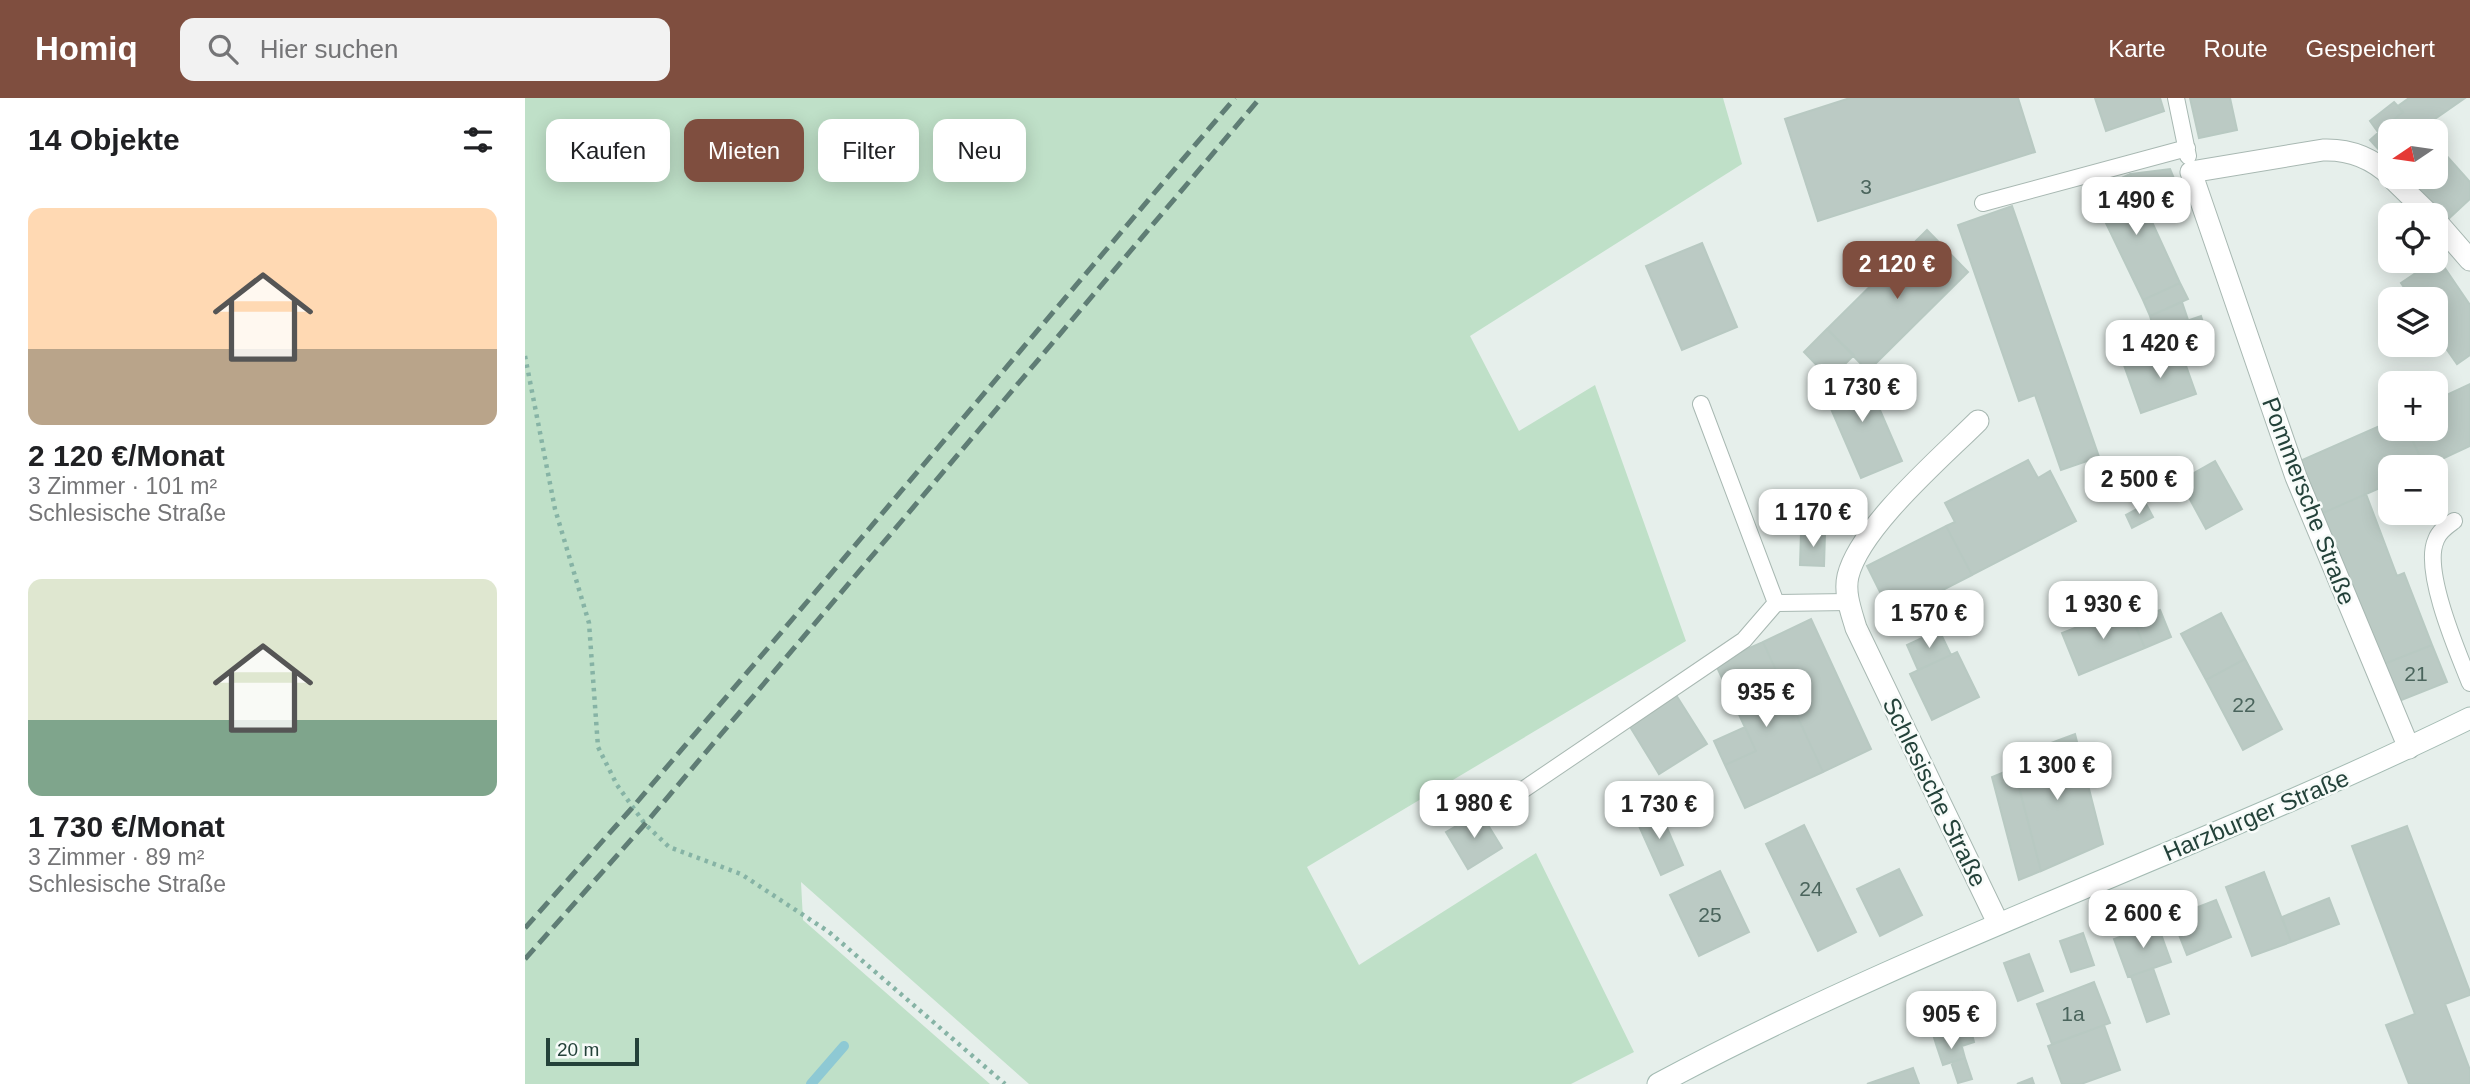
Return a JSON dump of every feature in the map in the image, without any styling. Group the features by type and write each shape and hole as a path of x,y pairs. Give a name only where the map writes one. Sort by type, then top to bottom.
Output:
{"street":[{"path":"2191,172 2323,150 2345,149 2378,167"},
{"name":"Pommersche Straße","path":"2191,172 2296,477 2409,748"},
{"path":"2404,189 2418,203"},
{"path":"2448,232 2467,249"},
{"name":"Schlesische Straße","path":"1978,421 1910,489 1863,543 1847,578 1848,602 1856,628 1998,923"},
{"name":"Harzburger Straße","path":"1658,1084 1845,992 1998,923 2285,804 2470,718"}],"lane":[{"path":"2176,98 2191,172"},
{"path":"1983,203 2187,148"},
{"path":"1701,404 1776,603"},
{"path":"2454,521 2443,528 2435,542 2433,558 2445,621 2470,683"},
{"path":"1508,800 1744,640 1776,603 1848,602"}],"path":[{"path":"525,356 555,509 589,623 599,747 617,785 645,824 669,847 741,874 829,932 1005,1084"}],"green space":[{"path":"525,98 1723,98 1742,164 1470,336 1519,431 1595,385 1686,641 1307,867 1359,965 1536,853 1634,1052 1571,1084 1029,1084 801,882 803,920 990,1084 525,1084"}],"building":[{"path":"1850,98 2018,98 2035,152 1818,221 1785,119"},
{"path":"2095,98 2160,98 2164,111 2106,131"},
{"path":"2190,98 2230,98 2237,130 2199,138"},
{"path":"2409,98 2465,98 2435,119 2394,119 2403,112 2398,106"},
{"path":"2394,102 2403,112 2394,119 2378,119 2378,132 2370,121"},
{"path":"2378,133 2378,149 2370,140"},
{"path":"2448,157 2470,182 2470,199 2448,219 2448,203 2426,203 2414,189 2448,189"},
{"path":"2170,169 2183,200 2147,211 2130,174"},
{"path":"2130,174 2180,283 2143,300 2091,192"},
{"path":"2012,206 2099,457 2061,470 2035,395 2019,401 1958,225"},
{"path":"1927,230 1968,272 1868,371 1827,329"},
{"path":"1702,243 1737,327 1682,350 1646,266"},
{"path":"2416,273 2448,273 2470,305 2470,355 2457,364 2448,351 2448,287 2404,287 2401,283"},
{"path":"2180,283 2188,299 2150,316 2143,300"},
{"path":"2182,302 2188,320 2155,332 2150,316"},
{"path":"2201,316 2206,332 2172,344 2166,328"},
{"path":"1827,329 1854,355 1830,379 1804,352"},
{"path":"2179,346 2196,394 2141,413 2124,365"},
{"path":"1863,371 1902,461 1861,478 1822,388"},
{"path":"2470,384 2470,446 2448,456 2419,455 2413,441 2448,441 2448,394"},
{"path":"2378,427 2378,441 2413,441 2419,455 2378,455 2378,489 2323,513 2300,461"},
{"path":"2028,460 2038,478 2050,471 2076,521 1972,575 1946,526 1955,522 1945,503"},
{"path":"2215,461 2242,509 2206,529 2180,481"},
{"path":"2366,494 2397,576 2404,573 2432,645 2384,664 2323,513"},
{"path":"2146,504 2153,517 2132,528 2126,515"},
{"path":"1946,526 1972,575 1892,616 1867,566"},
{"path":"1801,532 1825,533 1824,566 1800,565"},
{"path":"2128,607 2145,648 2079,675 2062,633"},
{"path":"2160,610 2171,637 2145,648 2133,621"},
{"path":"2221,613 2245,659 2206,680 2181,634"},
{"path":"1811,619 1871,749 1823,772 1763,642"},
{"path":"1939,630 1951,655 1918,670 1907,645"},
{"path":"1763,642 1823,772 1745,808 1725,765 1756,751 1715,663"},
{"path":"2432,645 2447,682 2399,701 2384,664"},
{"path":"1957,652 1979,697 1932,720 1910,674"},
{"path":"2245,659 2282,729 2243,750 2206,680"},
{"path":"1676,695 1707,744 1659,774 1629,725"},
{"path":"1745,727 1756,751 1725,765 1714,741"},
{"path":"2075,734 2103,844 2041,871 2011,758"},
{"path":"2014,768 2041,871 2019,880 1992,777"},
{"path":"1658,807 1683,865 1661,875 1635,817"},
{"path":"1480,812 1502,848 1468,869 1446,832"},
{"path":"1804,825 1856,932 1818,951 1766,844"},
{"path":"2407,826 2470,992 2470,995 2445,1004 2470,1070 2470,1084 2409,1084 2386,1025 2415,1014 2352,846"},
{"path":"1899,869 1922,915 1880,936 1857,889"},
{"path":"1720,871 1749,932 1699,956 1670,895"},
{"path":"2264,872 2291,942 2252,956 2226,887"},
{"path":"2329,898 2339,924 2291,942 2282,917"},
{"path":"2216,900 2231,937 2187,955 2172,917"},
{"path":"2157,923 2171,962 2128,977 2114,939"},
{"path":"2083,933 2094,965 2071,972 2060,941"},
{"path":"2029,954 2043,991 2018,1001 2004,963"},
{"path":"2153,968 2169,1014 2147,1022 2131,976"},
{"path":"2094,982 2110,1023 2052,1044 2037,1004"},
{"path":"1972,992 1985,1030 1972,1034 1974,1042 1962,1046 1959,1036 1936,1044 1925,1009"},
{"path":"2104,1025 2120,1070 2081,1084 2062,1084 2048,1046"},
{"path":"1959,1036 1965,1058 1943,1065 1936,1044"},
{"path":"1965,1058 1972,1079 1958,1083 1951,1062"},
{"path":"1913,1068 1919,1084 1867,1084"},
{"path":"2032,1078 2034,1084 2017,1084"}],"waterway":[{"path":"811,1084 844,1046"}],"railway":[{"path":"525,928 632,808 1235,98"},
{"path":"525,959 645,824 1260,98"}]}
